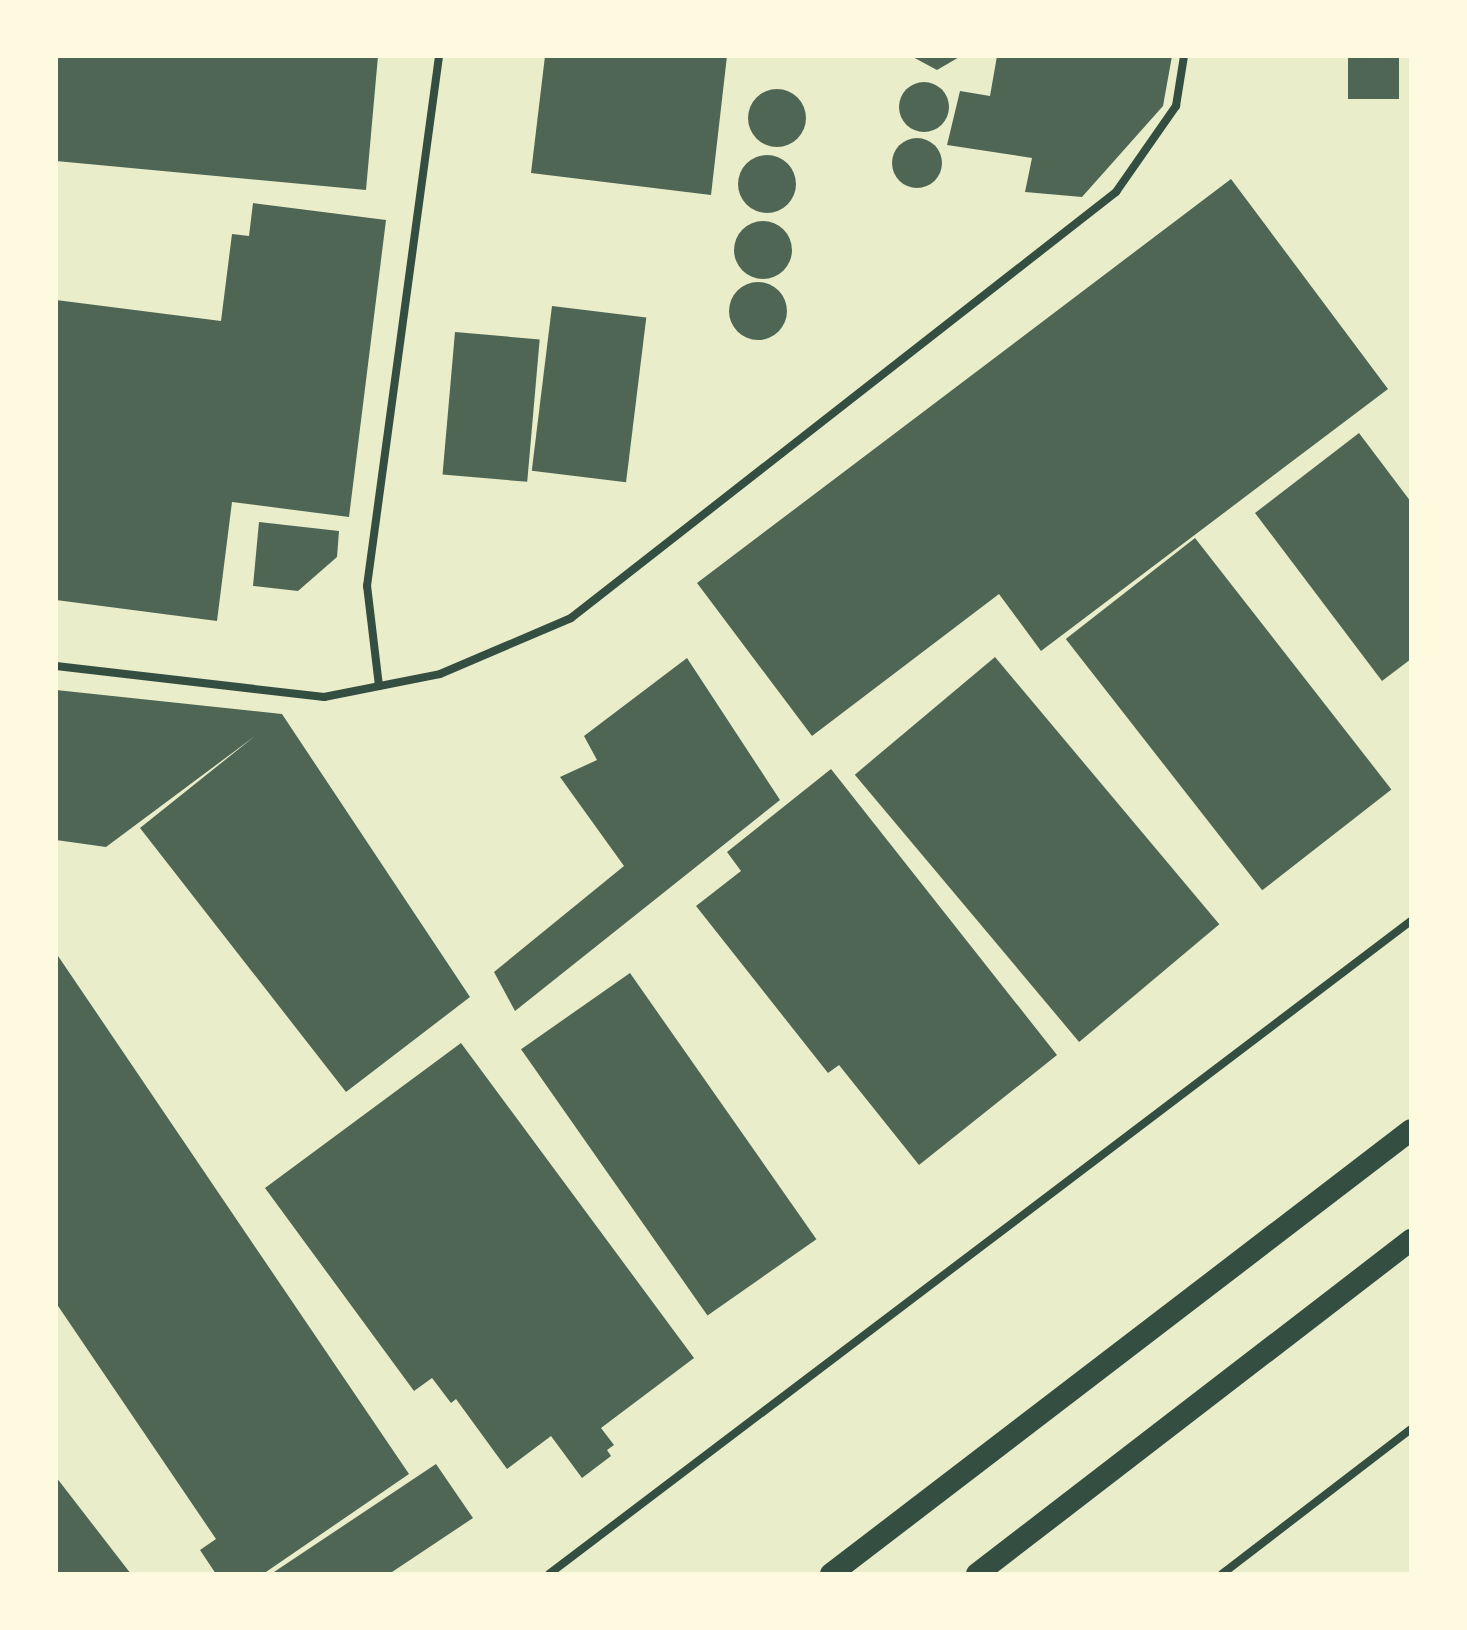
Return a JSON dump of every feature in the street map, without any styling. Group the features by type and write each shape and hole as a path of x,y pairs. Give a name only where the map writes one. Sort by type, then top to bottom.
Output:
{"highway":[{"path":"831,1574 1411,1130"},
{"path":"977,1574 1411,1240"}],"street":[{"path":"379,686 367,586 439,56"},
{"path":"56,666 324,697 440,674 571,618 1116,192 1176,106 1184,56"},
{"path":"549,1574 1411,921"},
{"path":"1222,1574 1411,1429"}],"building":[{"path":"56,56 378,56 366,190 56,161"},
{"path":"545,56 727,56 711,195 531,173"},
{"path":"911,56 961,56 937,70"},
{"path":"997,56 1172,56 1163,106 1082,197 1025,192 1032,158 947,145 960,91 990,96"},
{"path":"1348,56 1399,56 1399,99 1348,99"},
{"path":"924,82 942,89 949,107 942,125 924,132 906,125 899,107 906,89"},
{"path":"777,89 788,91 797,98 804,107 804,129 797,138 788,145 777,147 766,145 757,138 750,129 748,118 750,107 757,98 766,91"},
{"path":"917,138 935,145 942,163 935,181 917,188 899,181 892,163 899,145"},
{"path":"767,155 778,157 787,164 794,173 794,195 787,204 778,211 767,213 756,211 747,204 740,195 738,184 740,173 747,164 756,157"},
{"path":"1231,179 1388,389 1041,651 999,594 812,736 697,583"},
{"path":"253,203 386,220 349,517 232,502 217,621 56,600 56,300 221,321 232,234 249,236"},
{"path":"763,221 774,223 783,230 790,239 790,261 783,270 774,277 763,279 752,277 743,270 736,261 734,250 736,239 743,230 752,223"},
{"path":"758,282 769,284 778,291 785,300 785,322 778,331 769,338 758,340 747,338 738,331 731,322 729,311 731,300 738,291 747,284"},
{"path":"552,306 646,318 626,482 532,471"},
{"path":"455,332 540,339 527,482 443,474"},
{"path":"1359,433 1411,502 1411,659 1382,681 1255,513"},
{"path":"259,522 339,531 337,557 298,591 253,586"},
{"path":"1195,538 1391,789 1262,890 1066,639"},
{"path":"995,657 1219,924 1079,1042 855,775"},
{"path":"687,658 780,800 515,1011 494,972 624,866 560,777 597,760 584,736"},
{"path":"56,690 282,714 470,997 346,1092 140,828 255,736 106,847 56,840"},
{"path":"831,769 1057,1055 919,1165 839,1065 828,1073 696,906 741,871 727,852"},
{"path":"56,953 409,1474 263,1574 216,1574 200,1550 216,1539 56,1303"},
{"path":"630,973 816,1239 707,1316 521,1049"},
{"path":"461,1043 694,1358 601,1428 614,1445 607,1450 611,1456 582,1478 551,1436 507,1469 456,1399 451,1403 432,1378 414,1391 265,1188"},
{"path":"436,1464 473,1518 389,1574 271,1574"},
{"path":"56,1477 131,1574 56,1574"}]}
